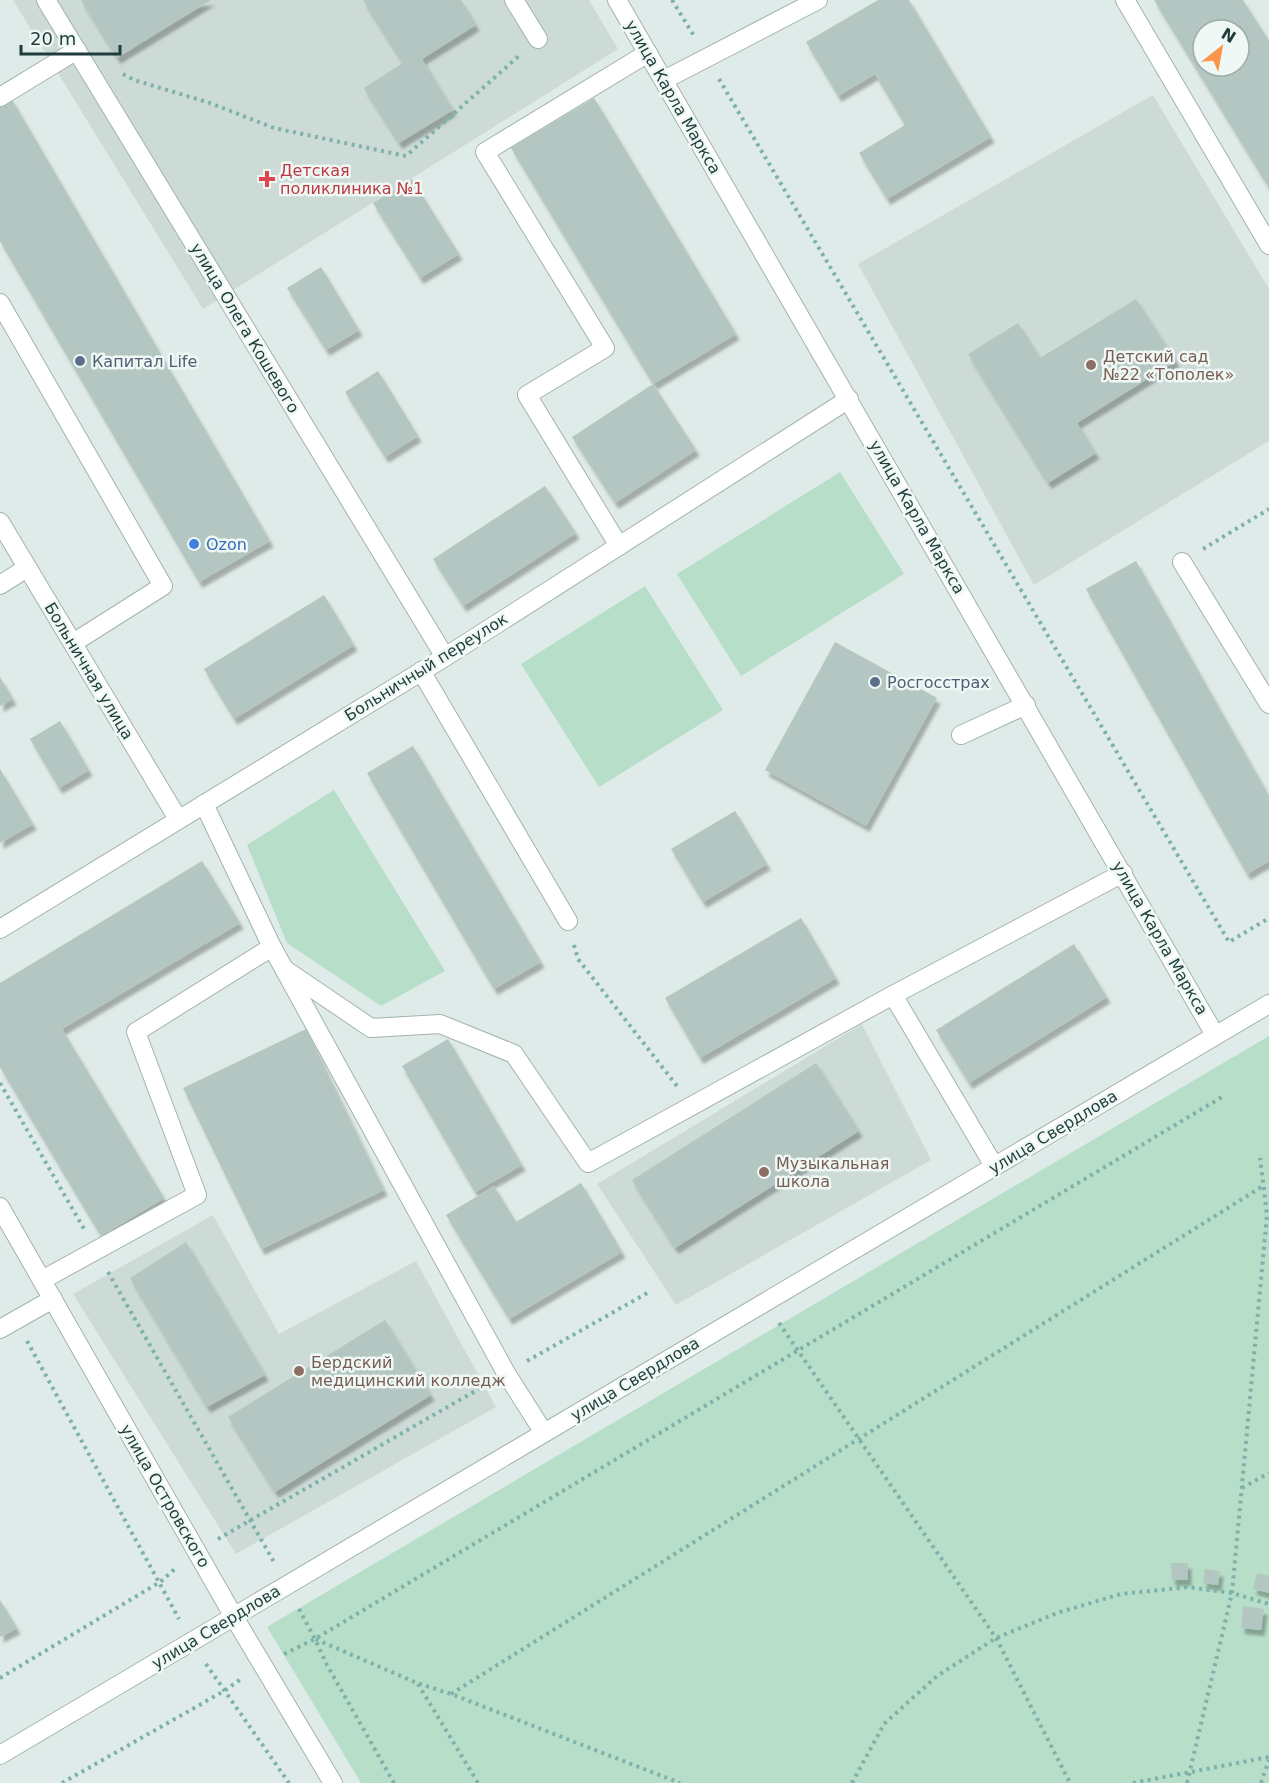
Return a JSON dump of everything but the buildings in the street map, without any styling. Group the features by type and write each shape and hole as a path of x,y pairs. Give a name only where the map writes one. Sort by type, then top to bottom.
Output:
{"street":[{"name":"улица Олега Кошевого","path":"46,0 445,657"},
{"path":"514,0 538,39"},
{"name":"улица Карла Маркса","path":"617,0 1215,1035"},
{"path":"664,80 818,0"},
{"path":"1125,0 1269,245"},
{"path":"0,97 77,50"},
{"path":"619,546 527,395 605,348 485,152 648,53"},
{"path":"0,303 163,586 73,643"},
{"name":"Больничный переулок","path":"0,929 445,657 849,399"},
{"name":"Больничная улица","path":"0,522 178,819"},
{"path":"1182,562 1269,704"},
{"path":"0,585 27,568"},
{"path":"421,671 568,921"},
{"path":"961,735 1026,705"},
{"path":"204,804 272,947 506,1373 544,1433"},
{"path":"284,969 371,1028 440,1024 514,1054 588,1163 893,995 1123,873"},
{"path":"42,1280 197,1195 136,1032 272,947"},
{"path":"893,995 994,1166"},
{"name":"улица Свердлова","path":"0,1755 1269,1004"},
{"name":"улица Островского","path":"0,1207 234,1617 333,1783"},
{"path":"8,1325 53,1299"}],"path":[{"path":"672,0 1229,942 1269,918"},
{"path":"115,70 134,80 210,103 274,128 406,156 538,39"},
{"path":"1182,562 1269,509"},
{"path":"568,921 578,959 693,1106"},
{"path":"0,1083 251,1520 327,1665 394,1783"},
{"path":"315,1640 1222,1097"},
{"path":"1187,1783 1232,1593 1267,1215 1260,1158"},
{"path":"452,1694 1263,1186"},
{"path":"0,1678 160,1582 197,1551 649,1292"},
{"path":"765,1302 996,1638 1070,1783"},
{"path":"8,1325 160,1582 191,1642 289,1783"},
{"path":"1241,1489 1269,1473"},
{"path":"852,1783 884,1724 937,1677 996,1638 1057,1613 1121,1594 1188,1587 1232,1593 1269,1604"},
{"path":"315,1640 417,1683 452,1694 680,1783"},
{"path":"417,1683 478,1783"},
{"path":"62,1783 224,1690"},
{"path":"1133,1783 1269,1758 1261,1783"}],"shaded area":[{"name":"Детская поликлиника №1","path":"13,0 589,0 618,49 203,309"},
{"name":"Детский сад №22 «Тополек»","path":"1153,95 1269,289 1269,441 1034,585 858,264"},
{"name":"Музыкальная школа","path":"862,1024 931,1160 676,1305 597,1184"},
{"name":"Бердский медицинский колледж","path":"213,1215 279,1334 416,1261 496,1407 236,1554 73,1294"}],"green space":[{"path":"840,472 904,574 741,676 677,574"},
{"path":"645,586 723,710 599,787 521,664"},
{"path":"334,790 445,971 381,1006 287,943 247,845"},
{"path":"1269,1036 1269,1783 361,1783 267,1627"}],"place":[{"name":"Детская поликлиника №1","path":"267,179"},
{"name":"Капитал Life","path":"80,361"},
{"name":"Детский сад №22 «Тополек»","path":"1091,365"},
{"name":"Ozon","path":"194,544"},
{"name":"Росгосстрах","path":"875,682"},
{"name":"Музыкальная школа","path":"764,1172"},
{"name":"Бердский медицинский колледж","path":"299,1371"}]}
